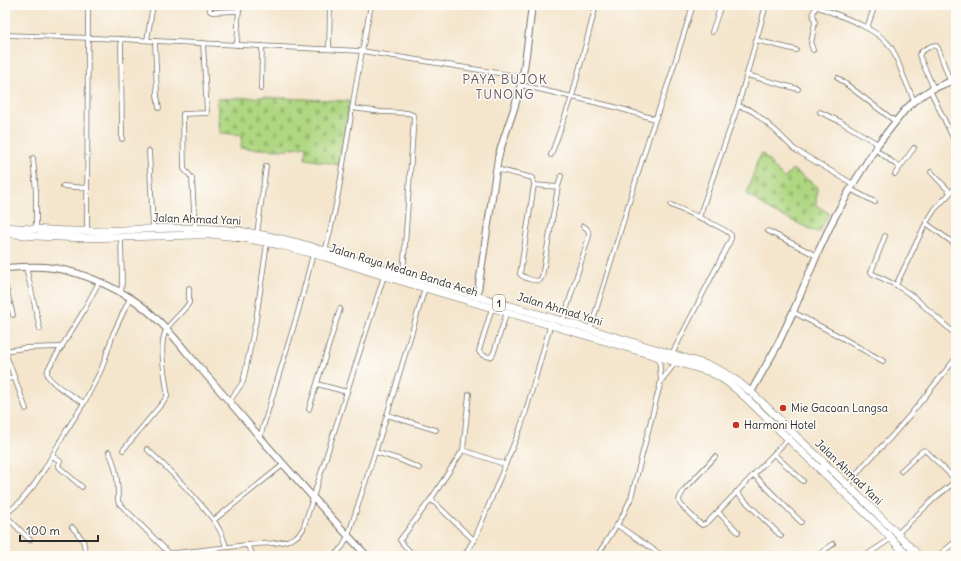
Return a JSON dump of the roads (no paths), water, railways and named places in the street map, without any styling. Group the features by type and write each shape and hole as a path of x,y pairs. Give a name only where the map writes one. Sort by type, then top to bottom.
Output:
{"main road":[{"name":"Jalan Ahmad Yani","path":"5,227 87,231 195,228 238,234 257,234 298,242 477,296 551,321 563,321 718,369 751,392 823,467 848,485 894,536 919,556"},
{"name":"Jalan Raya Medan Banda Aceh","path":"5,233 83,238 238,234 294,248 492,308 551,321 658,357 710,372 726,382 746,398 788,439 823,467 894,536 908,556"}],"street":[{"path":"87,231 88,5"},
{"path":"147,40 152,5"},
{"path":"210,5 210,11 212,12 239,11"},
{"path":"237,45 239,5"},
{"path":"329,49 330,5"},
{"path":"325,251 338,194 371,5"},
{"path":"477,296 496,169 500,150 523,78 532,5"},
{"path":"551,155 572,97 596,5"},
{"path":"590,330 655,119 668,84 693,5"},
{"path":"712,32 721,5"},
{"path":"699,217 738,106 766,5"},
{"path":"867,28 875,5"},
{"path":"813,50 811,44 815,22 813,13 817,6 867,28 887,43 896,56 914,101"},
{"path":"5,35 121,38 203,44 362,50 523,78"},
{"path":"121,38 122,139"},
{"path":"756,40 796,50"},
{"path":"155,41 157,95 159,108"},
{"path":"195,228 192,178 184,169 183,114 207,113 203,44"},
{"path":"751,392 773,354 794,312 833,220 852,186 877,147 914,101 932,90 953,80 938,48 935,45 921,52 919,55 932,90 956,144"},
{"path":"261,89 262,46"},
{"path":"747,75 798,90"},
{"path":"838,78 896,122"},
{"path":"521,85 615,107 655,119"},
{"path":"738,106 755,112 794,149 875,202"},
{"path":"352,108 382,112 408,113 414,117 403,274"},
{"path":"820,112 841,122 877,147 899,167"},
{"path":"895,174 914,148"},
{"path":"149,151 153,228"},
{"path":"33,158 36,192 36,229"},
{"path":"257,234 266,166"},
{"path":"496,169 532,178 534,185 520,274 538,281 542,277 561,176"},
{"path":"930,172 950,192"},
{"path":"534,185 558,188"},
{"path":"63,186 86,188"},
{"path":"896,286 926,223 935,209 956,187"},
{"path":"671,205 726,231 732,237 672,354"},
{"path":"926,223 956,245"},
{"path":"563,321 589,233 588,229 583,226"},
{"path":"768,231 817,256"},
{"path":"885,236 871,272 877,277 914,297 956,335"},
{"path":"120,237 121,293"},
{"path":"229,402 243,382 256,320 267,242"},
{"path":"260,437 298,312 313,254"},
{"path":"26,267 40,329"},
{"path":"5,268 52,268 82,275 130,298 153,316 167,328 229,402 367,556"},
{"path":"139,556 282,542 295,538 300,534 303,530 384,276"},
{"path":"84,403 60,389 47,374 84,312 99,282"},
{"path":"5,284 13,315"},
{"path":"123,450 167,396 162,353 164,337 167,328 188,303 189,288"},
{"path":"334,556 343,546 348,536 387,415 425,288"},
{"path":"30,540 5,515 34,485 84,403 104,362 113,334 130,298"},
{"path":"492,308 479,351 479,353 488,357 492,356 494,352 508,312"},
{"path":"309,409 340,309"},
{"path":"794,312 883,361"},
{"path":"464,556 474,540 526,411 551,321"},
{"path":"26,409 5,352 24,348 62,347"},
{"path":"597,556 627,508 631,498 661,381 658,357"},
{"path":"848,485 863,466 910,415 956,358"},
{"path":"661,381 677,362"},
{"path":"5,380 14,377"},
{"path":"317,384 347,392"},
{"path":"414,556 400,540 431,499 463,450 469,394"},
{"path":"387,415 436,430"},
{"path":"715,457 684,490 679,501 700,525 707,523 788,439"},
{"path":"147,449 178,478 214,520 222,534 226,547"},
{"path":"463,450 504,464"},
{"path":"864,556 894,536 924,507 956,481 924,450 901,471"},
{"path":"109,452 115,466 118,479 119,503 170,554"},
{"path":"375,452 398,459 419,468"},
{"path":"774,454 803,481"},
{"path":"52,456 60,461 58,465 60,468 82,487"},
{"path":"214,520 284,464"},
{"path":"754,475 801,522"},
{"path":"736,492 781,536"},
{"path":"431,499 474,540"},
{"path":"718,512 738,532"},
{"path":"617,525 663,556"},
{"path":"72,527 83,540 86,556"},
{"path":"938,556 956,541"},
{"path":"817,556 833,544"},
{"path":"247,545 254,556"}],"place":[{"name":"Mie Gacoan Langsa","path":"783,408"},
{"name":"Harmoni Hotel","path":"736,425"}],"district":[{"name":"PAYA BUJOK TUNONG","path":"505,86"}]}
